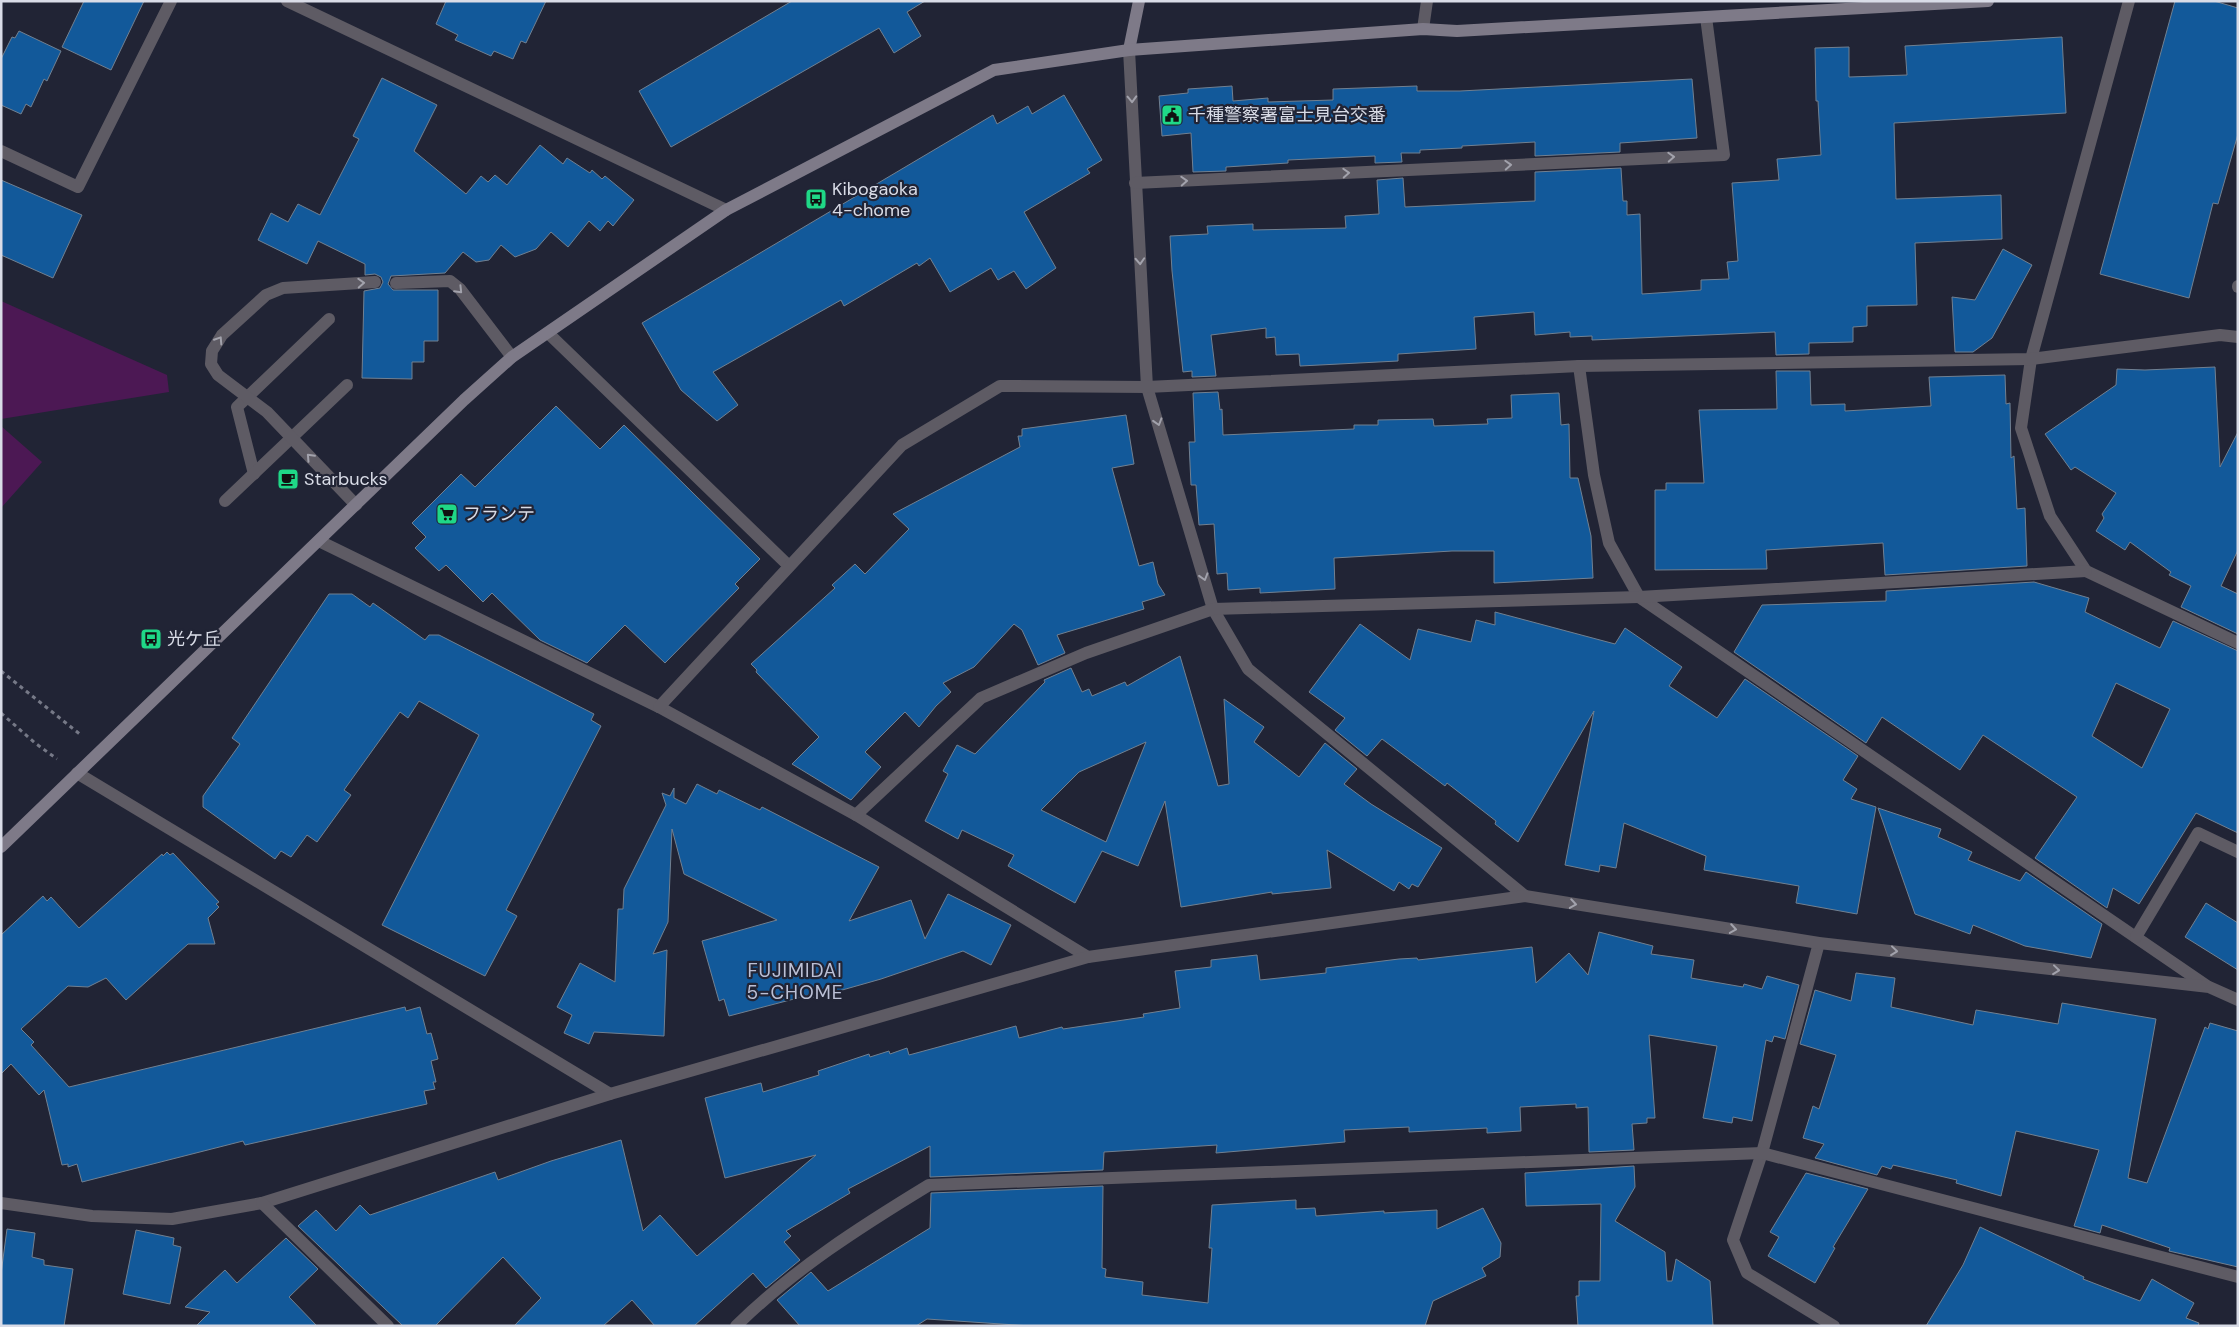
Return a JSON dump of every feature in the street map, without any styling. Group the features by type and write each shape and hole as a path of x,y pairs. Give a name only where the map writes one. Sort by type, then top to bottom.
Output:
{"street":[{"path":"1,151 78,187 171,1"},
{"path":"287,1 726,210"},
{"path":"1139,1 1130,50 1135,183 1147,387 1213,609 1248,669 1525,896"},
{"path":"1423,29 1427,1"},
{"path":"1,847 512,357 726,210 994,70 1130,50 1423,29 1457,31 1988,1"},
{"path":"2086,571 2050,516 2020,428 2031,359 2129,1"},
{"path":"1135,183 1724,155 1706,17"},
{"path":"396,283 450,281 460,290 512,357"},
{"path":"356,505 267,412 218,375 211,364 212,351 222,334 266,295 283,288 375,282"},
{"path":"254,474 237,407 329,319"},
{"path":"548,333 789,566"},
{"path":"659,706 902,445 1000,386 1147,387 1579,366 2031,359 2220,335 2238,337"},
{"path":"1579,366 1594,475 1609,543 1639,597 2210,987 2238,1000"},
{"path":"225,501 347,385"},
{"path":"319,541 659,706 856,815 1088,957"},
{"path":"856,815 981,698 1086,653 1213,609 1639,597 2086,571 2238,643"},
{"path":"77,774 610,1094"},
{"path":"2136,937 2198,833 2238,852"},
{"path":"1,1203 92,1216 172,1218 262,1203 610,1094 1088,957 1525,896 1819,943 2210,987"},
{"path":"1819,943 1762,1153 1733,1240 1747,1273 1834,1326"},
{"path":"736,1326 766,1296 850,1233 929,1185 1762,1153 2238,1277"},
{"path":"262,1203 388,1326"}],"path":[{"path":"1,671 101,752"},
{"path":"1,713 35,743 77,774"}],"shaded area":[{"path":"1,301 167,375 169,392 1,419"},
{"path":"1,426 42,462 1,508"}],"building":[{"path":"84,1 144,1 111,70 62,47"},
{"path":"446,1 546,1 526,43 521,41 513,59 494,51 491,56 455,40 458,35 436,24"},
{"path":"792,1 925,1 907,12 921,36 894,53 879,28 671,147 639,91"},
{"path":"2175,1 2214,1 2238,8 2238,134 2218,204 2213,203 2189,298 2100,274"},
{"path":"19,31 61,51 47,81 44,79 31,107 26,104 21,114 1,105 1,59 12,37 15,38"},
{"path":"2062,37 2066,113 1894,123 1896,199 2001,195 2002,239 1915,243 1917,305 1867,306 1867,326 1853,327 1853,342 1809,343 1809,354 1776,355 1775,332 1592,340 1592,336 1570,337 1570,332 1535,335 1534,312 1474,317 1476,349 1398,354 1398,361 1300,366 1299,354 1276,355 1275,337 1266,338 1266,328 1211,335 1216,376 1192,377 1192,371 1183,372 1170,236 1208,234 1207,226 1253,224 1253,230 1346,228 1345,216 1379,214 1377,180 1403,178 1405,207 1535,201 1535,172 1621,168 1623,201 1627,201 1627,215 1640,214 1642,294 1701,290 1701,280 1729,279 1727,262 1738,261 1732,183 1779,180 1777,159 1821,155 1818,101 1816,101 1815,48 1849,47 1849,77 1907,75 1905,46"},
{"path":"382,78 437,105 414,151 466,194 481,176 488,182 495,175 507,185 540,145 563,164 567,158 590,173 592,170 602,179 605,176 634,200 613,226 608,221 600,231 589,221 568,247 551,232 536,249 515,257 501,245 489,260 476,262 463,252 445,273 391,276 388,284 393,290 438,290 438,341 424,341 424,362 412,362 412,379 362,378 364,291 380,288 383,282 381,277 375,274 365,275 365,264 318,241 307,264 258,240 271,213 288,222 298,204 320,215 359,139 353,136"},
{"path":"1692,79 1697,138 1620,143 1620,152 1535,156 1535,142 1420,150 1420,153 1401,153 1402,162 1375,163 1375,156 1288,160 1288,163 1226,167 1226,171 1193,172 1191,133 1162,136 1159,96 1188,93 1188,89 1232,86 1233,101 1268,98 1268,102 1333,100 1333,89 1417,86 1417,91 1460,91"},
{"path":"1064,95 1102,160 1087,169 1090,173 1024,212 1056,268 1026,289 1014,271 998,280 991,268 950,292 930,258 919,266 917,263 844,306 841,300 713,372 738,405 717,421 681,390 642,323 993,115 997,124 1028,106 1032,114"},
{"path":"1,180 82,215 53,278 1,255"},
{"path":"2003,249 2032,265 1992,338 1973,352 1955,352 1952,297 1975,300"},
{"path":"2215,367 2220,467 2238,432 2238,550 2221,586 2238,594 2238,634 2181,607 2191,586 2169,575 2171,572 2130,542 2125,550 2096,531 2104,518 2102,514 2116,493 2075,467 2071,470 2045,434 2116,385 2117,369 2145,370"},
{"path":"1776,371 1810,371 1811,405 1845,404 1845,411 1931,406 1929,377 2005,375 2006,404 2010,403 2011,458 2014,456 2017,509 2025,508 2027,566 1885,575 1883,543 1766,550 1767,569 1655,570 1655,490 1666,490 1666,483 1704,483 1699,410 1777,409"},
{"path":"1218,392 1220,410 1222,409 1223,435 1354,429 1354,425 1378,425 1378,420 1433,419 1434,426 1488,424 1487,419 1512,418 1511,395 1559,393 1561,425 1569,424 1570,478 1578,478 1591,536 1593,578 1494,583 1494,551 1452,551 1334,558 1335,589 1260,593 1260,588 1228,590 1227,573 1217,574 1214,524 1199,525 1196,485 1191,485 1189,442 1195,442 1193,393"},
{"path":"556,406 600,449 624,425 760,559 735,584 739,588 665,663 625,625 587,663 540,640 492,593 483,602 446,565 439,571 415,548 426,537 412,523 461,474 475,487"},
{"path":"1126,415 1134,464 1112,468 1139,566 1153,562 1158,584 1165,595 1142,602 1144,609 1057,635 1065,653 1038,665 1022,630 1014,624 974,667 943,683 951,692 936,706 919,727 905,712 865,752 881,767 851,800 792,764 819,737 756,672 757,670 751,664 835,588 832,585 855,564 865,574 909,529 893,514 1020,447 1018,436 1022,436 1022,429"},
{"path":"2034,582 2089,598 2085,612 2160,648 2173,621 2238,651 2238,833 2196,813 2139,904 2113,888 2107,908 2035,858 2077,797 1983,735 1960,770 1882,717 1866,743 1734,652 1762,605 1886,601 1886,591","holes":["2116,683 2170,709 2142,768 2092,736"]},
{"path":"329,594 352,594 370,607 373,603 425,640 429,635 439,635 594,714 591,720 601,726 506,910 517,916 485,976 382,925 479,735 419,701 408,718 400,712 344,790 351,795 317,842 307,835 291,857 281,851 275,859 203,807 203,796 240,744 232,738"},
{"path":"1495,612 1615,644 1625,628 1682,667 1669,686 1717,718 1745,679 1858,756 1843,780 1857,789 1851,799 1876,807 1857,914 1796,903 1799,886 1704,870 1706,856 1624,823 1616,868 1600,865 1599,872 1565,865 1594,711 1518,842 1495,824 1496,821 1447,783 1445,786 1382,739 1367,756 1335,730 1345,718 1309,692 1360,624 1410,660 1418,629 1471,642 1476,620 1495,625"},
{"path":"1180,656 1218,786 1229,784 1224,699 1264,727 1254,742 1299,777 1325,743 1357,769 1344,784 1371,804 1442,848 1418,887 1412,884 1409,889 1399,882 1394,891 1327,850 1331,888 1272,894 1272,892 1181,907 1165,801 1138,866 1102,851 1075,903 1008,866 1014,855 962,830 958,839 925,821 948,774 943,771 957,745 975,754 1045,682 1044,680 1071,668 1082,692 1089,689 1092,696 1125,682 1127,686","holes":["1146,742 1106,842 1041,810 1079,772"]},
{"path":"697,784 717,794 719,790 760,810 762,807 879,867 849,921 911,900 925,939 948,894 1011,925 991,965 963,951 881,979 814,998 813,994 729,1016 724,999 719,1001 702,941 777,920 684,874 672,829 668,922 653,954 667,950 664,1036 594,1032 589,1044 564,1033 572,1015 557,1007 580,963 615,982 618,909 623,909 624,889 666,805 662,793 670,796 674,788 674,798 686,804"},
{"path":"1878,808 1941,829 1938,837 1972,852 1968,860 2020,881 2026,872 2102,924 2091,958 2025,946 1973,925 1970,934 1915,914"},
{"path":"167,852 170,855 173,853 219,902 216,904 219,907 208,918 215,944 188,944 126,1000 106,978 88,987 68,986 21,1029 34,1042 31,1045 69,1087 405,1007 406,1011 420,1007 427,1034 431,1033 438,1059 431,1061 436,1082 433,1082 435,1089 424,1091 427,1104 245,1145 243,1141 82,1182 77,1164 68,1167 68,1164 62,1165 44,1090 39,1095 11,1064 1,1074 1,935 43,896 47,901 51,897 79,928 162,854 163,856"},
{"path":"2206,903 2238,923 2238,970 2185,937"},
{"path":"1599,932 1653,946 1651,954 1694,960 1691,978 1743,987 1744,984 1762,989 1767,976 1799,985 1785,1039 1774,1036 1772,1042 1766,1040 1752,1121 1733,1117 1732,1123 1703,1118 1717,1046 1649,1035 1655,1118 1647,1118 1647,1123 1632,1124 1634,1150 1589,1152 1588,1107 1576,1108 1576,1104 1520,1107 1521,1131 1487,1133 1487,1128 1409,1132 1409,1127 1344,1130 1345,1142 1216,1153 1217,1145 1104,1152 1103,1170 930,1177 930,1146 848,1189 850,1193 786,1231 791,1236 784,1242 800,1260 766,1288 753,1273 694,1326 655,1326 632,1300 603,1326 514,1326 541,1298 503,1257 435,1326 403,1326 298,1226 316,1210 336,1231 360,1205 370,1215 495,1172 498,1180 551,1161 621,1140 643,1231 660,1215 697,1256 816,1155 725,1178 705,1098 761,1083 763,1092 819,1075 818,1071 869,1054 870,1057 889,1051 890,1054 907,1048 909,1055 1016,1026 1019,1038 1062,1027 1063,1029 1144,1017 1143,1014 1180,1008 1175,971 1211,967 1211,960 1257,955 1260,980 1326,973 1326,968 1399,959 1417,958 1418,960 1532,947 1536,983 1569,953 1588,975"},
{"path":"1856,973 1895,978 1891,1007 1973,1025 1976,1010 2058,1024 2062,1003 2156,1019 2128,1178 2147,1183 2205,1027 2208,1029 2210,1023 2238,1031 2238,1267 2169,1251 2170,1248 2102,1225 2100,1233 2074,1226 2099,1150 2016,1131 2001,1196 1956,1183 1957,1180 1893,1165 1891,1169 1882,1166 1877,1175 1815,1158 1824,1144 1803,1138 1813,1106 1819,1109 1836,1055 1800,1044 1815,990 1851,1001"},
{"path":"1634,1166 1635,1187 1615,1221 1665,1252 1667,1281 1672,1281 1676,1259 1710,1281 1713,1326 1578,1326 1576,1296 1579,1296 1579,1281 1600,1281 1601,1204 1526,1206 1525,1173"},
{"path":"1806,1173 1868,1189 1833,1247 1835,1248 1815,1283 1768,1256 1779,1237 1770,1232"},
{"path":"1103,1186 1102,1268 1106,1269 1105,1277 1143,1282 1142,1295 1208,1303 1212,1248 1209,1248 1212,1205 1296,1200 1296,1209 1315,1208 1316,1216 1384,1211 1384,1213 1437,1210 1437,1229 1483,1208 1501,1243 1500,1257 1482,1268 1486,1276 1433,1301 1425,1326 1031,1326 927,1319 916,1326 800,1326 777,1300 811,1272 828,1291 930,1228 931,1193"},
{"path":"1980,1227 2084,1277 2083,1279 2140,1301 2152,1279 2194,1303 2186,1318 2199,1323 2198,1326 1926,1326 1963,1265"},
{"path":"7,1229 35,1233 32,1257 44,1260 44,1265 73,1269 64,1326 1,1326 1,1274"},
{"path":"136,1230 174,1238 173,1245 181,1247 170,1304 123,1294"},
{"path":"286,1238 318,1269 289,1297 317,1326 196,1326 210,1312 185,1307 225,1270 237,1283"}],"place":[{"name":"千種警察署富士見台交番","path":"1172,115"},
{"name":"Kibogaoka 4-chome","path":"816,199"},
{"name":"Starbucks","path":"288,479"},
{"name":"フランテ","path":"447,514"},
{"name":"光ケ丘","path":"151,639"}],"district":[{"name":"FUJIMIDAI 5-CHOME","path":"795,981"}]}
